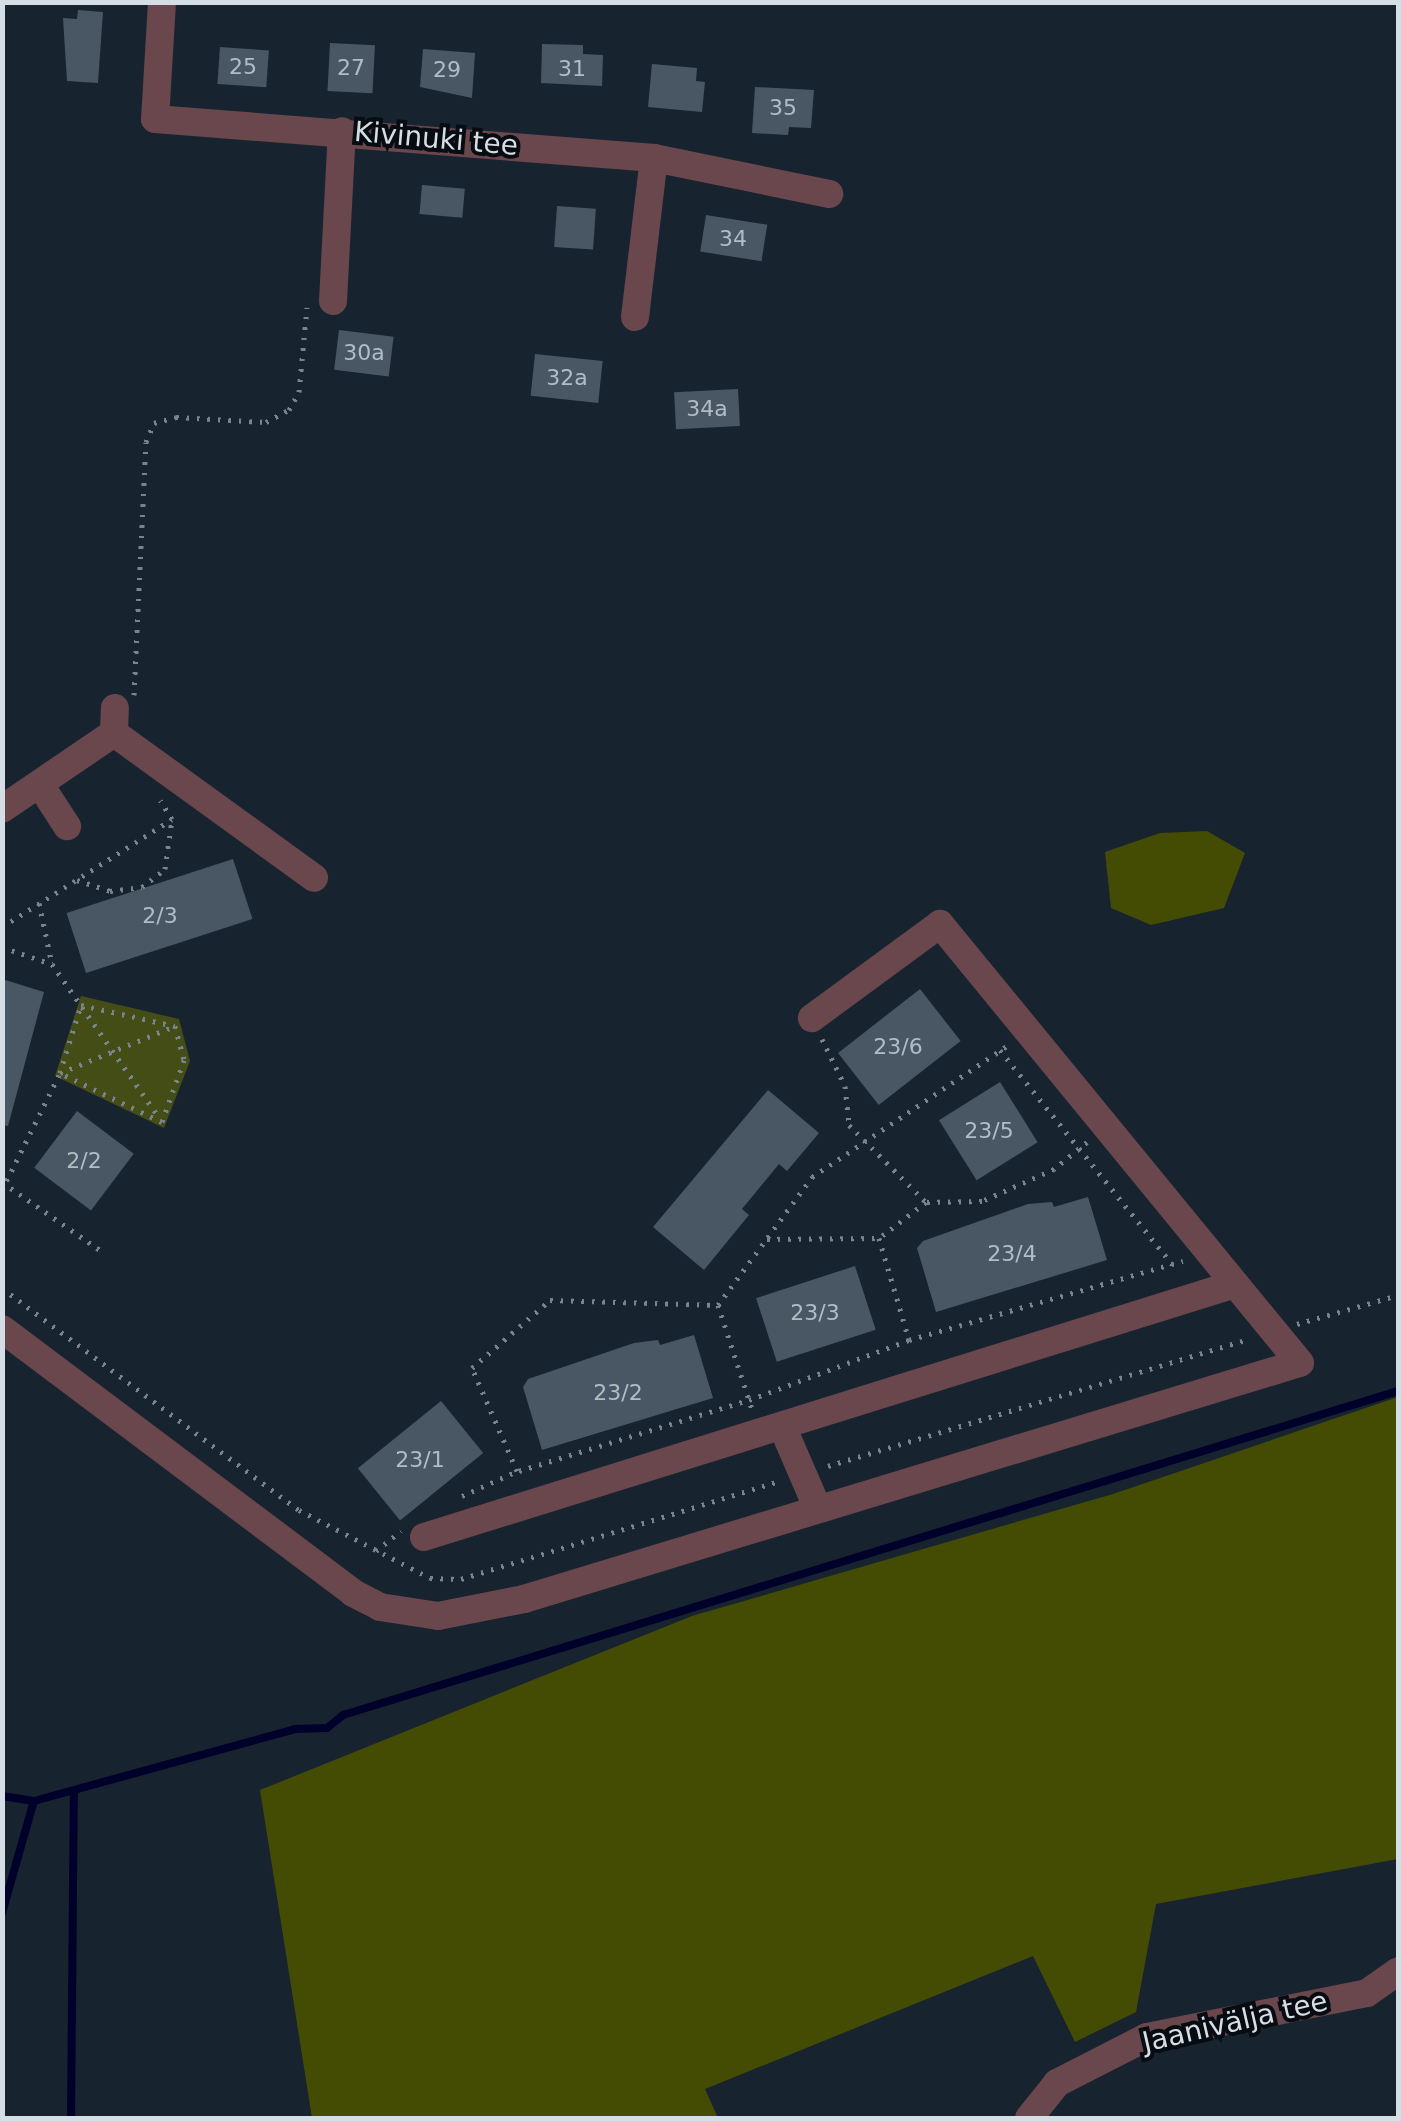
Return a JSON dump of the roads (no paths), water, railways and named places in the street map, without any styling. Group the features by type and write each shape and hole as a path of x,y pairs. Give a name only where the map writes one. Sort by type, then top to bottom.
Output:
{"street":[{"name":"Kivinuki tee","path":"162,2 155,119 654,158 829,194"},
{"path":"320,300 342,131"},
{"path":"635,317 654,158"},
{"path":"2,809 42,786 121,713 314,878"},
{"path":"42,786 68,826"},
{"path":"2,1329 353,1593 395,1610 438,1616 524,1599 1300,1363 1232,1285 940,924 812,1018"},
{"path":"418,1530 771,1430 1232,1285"},
{"path":"771,1430 818,1510"},
{"name":"Jaanivälja tee","path":"1029,2118 1057,2083 1147,2038 1367,1993 1398,1971"}],"waterway":[{"path":"2,1913 34,1801 295,1729 327,1728 343,1715 1398,1391"},
{"path":"71,2118 74,1791"},
{"path":"2,1796 34,1801"}]}
